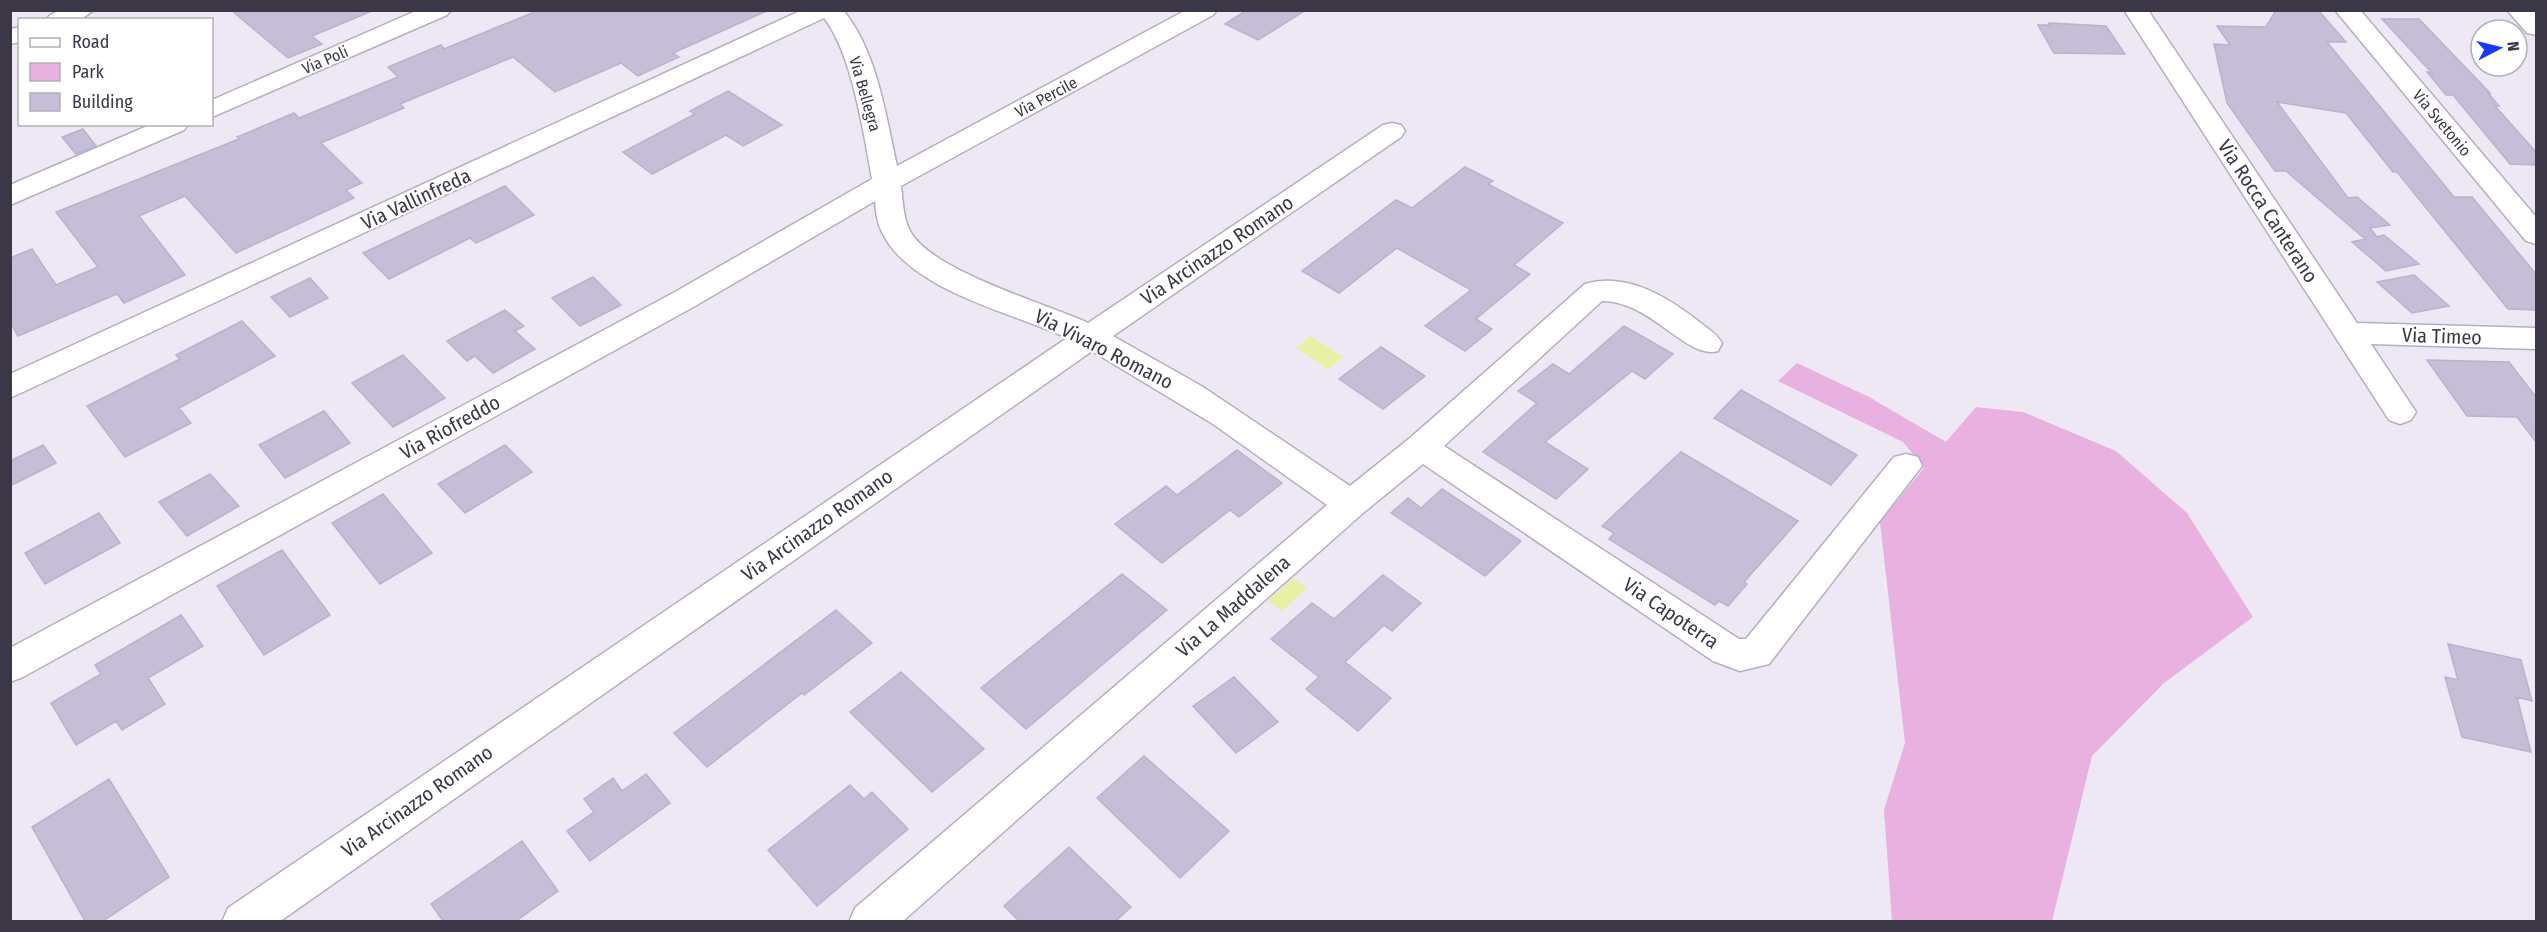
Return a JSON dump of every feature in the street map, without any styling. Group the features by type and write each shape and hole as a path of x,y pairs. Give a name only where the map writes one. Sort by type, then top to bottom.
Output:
{"street":[{"path":"63,18 82,10"},
{"name":"Via Poli","path":"213,109 439,10"},
{"name":"Via Vallinfreda","path":"10,387 822,10"},
{"name":"Via Bellegra","path":"830,10 841,23 849,38 876,132 886,183"},
{"name":"Via Percile","path":"886,183 1205,10"},
{"name":"Via Rocca Canterano","path":"2136,10 2400,412"},
{"name":"Via Svetonio","path":"2347,10 2536,235"},
{"path":"2519,10 2536,28"},
{"path":"10,196 170,126"},
{"name":"Via Arcinazzo Romano","path":"243,921 1392,131"},
{"name":"Via Vivaro Romano","path":"886,183 893,225 903,244 912,252 972,287 1090,337 1221,412 1351,504"},
{"name":"Via Riofreddo","path":"10,666 685,299 886,183"},
{"name":"Via La Maddalena","path":"870,921 1351,504 1422,447 1595,291 1617,289 1634,293 1707,343"},
{"name":"Via Timeo","path":"2348,333 2536,339"},
{"name":"Via Capoterra","path":"1422,447 1726,650 1740,655 1756,653 1906,466"}],"green space":[{"path":"1797,363 1869,397 1946,442 1976,407 2023,412 2116,451 2187,513 2253,617 2164,683 2092,756 2052,921 1892,921 1884,810 1905,743 1880,522 1924,468 1903,442 1778,381"}],"shaded area":[{"path":"1310,336 1343,357 1328,369 1296,348"},
{"path":"1293,578 1307,588 1282,611 1268,601"}],"building":[{"path":"231,10 372,11 312,36 322,44 288,58"},
{"path":"539,10 769,10 673,53 679,57 638,76 621,63 555,92 513,57 400,104 404,108 321,143 362,183 346,190 354,198 236,253 185,196 139,216 185,275 124,303 117,294 18,336 10,322 10,258 32,249 56,285 98,267 56,212 239,139 237,137 294,113 299,118 398,77 388,67 441,45 444,49"},
{"path":"1247,10 1306,10 1258,40 1225,24"},
{"path":"2276,10 2318,10 2346,42 2327,42 2454,197 2472,197 2536,274 2536,310 2508,309 2346,113 2277,102 2348,198 2357,197 2390,225 2370,228 2377,237 2384,235 2419,264 2386,271 2352,242 2365,239 2286,171 2275,171 2227,103 2214,44 2230,45 2217,26 2266,27"},
{"path":"2382,19 2419,19 2469,71 2469,78 2476,78 2490,93 2488,93 2499,106 2495,106 2536,152 2536,165 2510,164 2453,95 2446,95 2427,72 2432,73"},
{"path":"2049,23 2106,26 2125,54 2054,53 2038,25 2050,25"},
{"path":"728,91 782,125 743,146 726,135 652,174 623,152 695,114 690,111"},
{"path":"83,129 96,146 76,154 62,137"},
{"path":"1465,167 1493,181 1488,184 1563,223 1514,265 1530,274 1476,319 1492,329 1465,351 1425,326 1471,290 1397,248 1339,293 1302,271 1396,200 1412,208"},
{"path":"505,186 534,215 476,243 470,238 389,279 363,253"},
{"path":"2414,275 2449,306 2412,313 2377,282"},
{"path":"593,277 621,305 580,326 552,298"},
{"path":"310,278 328,298 290,317 271,297"},
{"path":"505,310 524,326 515,331 535,349 493,373 475,356 467,361 447,341"},
{"path":"242,321 275,356 179,408 191,423 125,457 87,406 180,359 176,355"},
{"path":"1624,326 1673,354 1645,379 1632,371 1545,442 1588,469 1556,499 1483,452 1537,403 1518,391 1553,364 1569,374"},
{"path":"1381,347 1425,376 1383,409 1339,379"},
{"path":"403,355 445,398 393,427 352,383"},
{"path":"2427,360 2509,362 2536,397 2536,442 2517,417 2467,416"},
{"path":"1741,390 1857,455 1831,485 1714,418"},
{"path":"324,411 350,443 285,478 259,445"},
{"path":"43,445 56,463 10,486 10,461"},
{"path":"505,445 532,472 465,513 438,484"},
{"path":"1237,450 1282,483 1239,517 1230,510 1162,563 1115,524 1166,486 1177,495"},
{"path":"1681,452 1798,521 1744,582 1747,584 1728,606 1719,601 1715,605 1609,539 1614,533 1602,526"},
{"path":"210,474 239,506 187,536 159,502"},
{"path":"1442,489 1521,541 1485,576 1391,513 1408,498 1421,508"},
{"path":"383,494 432,553 380,584 332,523"},
{"path":"99,513 120,543 45,584 25,553"},
{"path":"282,550 330,615 264,655 217,586"},
{"path":"1122,574 1167,610 1026,729 981,688"},
{"path":"1383,575 1421,603 1392,631 1384,625 1345,662 1391,698 1358,731 1306,689 1319,677 1271,639 1312,603 1334,619"},
{"path":"836,610 872,643 804,695 802,693 707,767 674,733"},
{"path":"181,615 203,646 148,678 165,704 122,730 116,721 76,745 51,703 101,674 95,665"},
{"path":"2448,644 2521,660 2532,701 2517,697 2531,752 2462,737 2445,677 2458,680"},
{"path":"901,672 984,749 932,792 850,712"},
{"path":"1234,677 1278,722 1236,753 1193,706"},
{"path":"1144,756 1229,831 1180,878 1097,798"},
{"path":"646,774 670,803 590,861 567,831 594,812 584,799 613,778 622,791"},
{"path":"109,779 169,877 103,921 85,921 32,827"},
{"path":"850,785 864,799 872,792 908,829 817,906 768,850"},
{"path":"522,841 558,891 516,921 443,921 431,904"},
{"path":"1069,847 1131,907 1116,921 1019,921 1004,906"}]}
